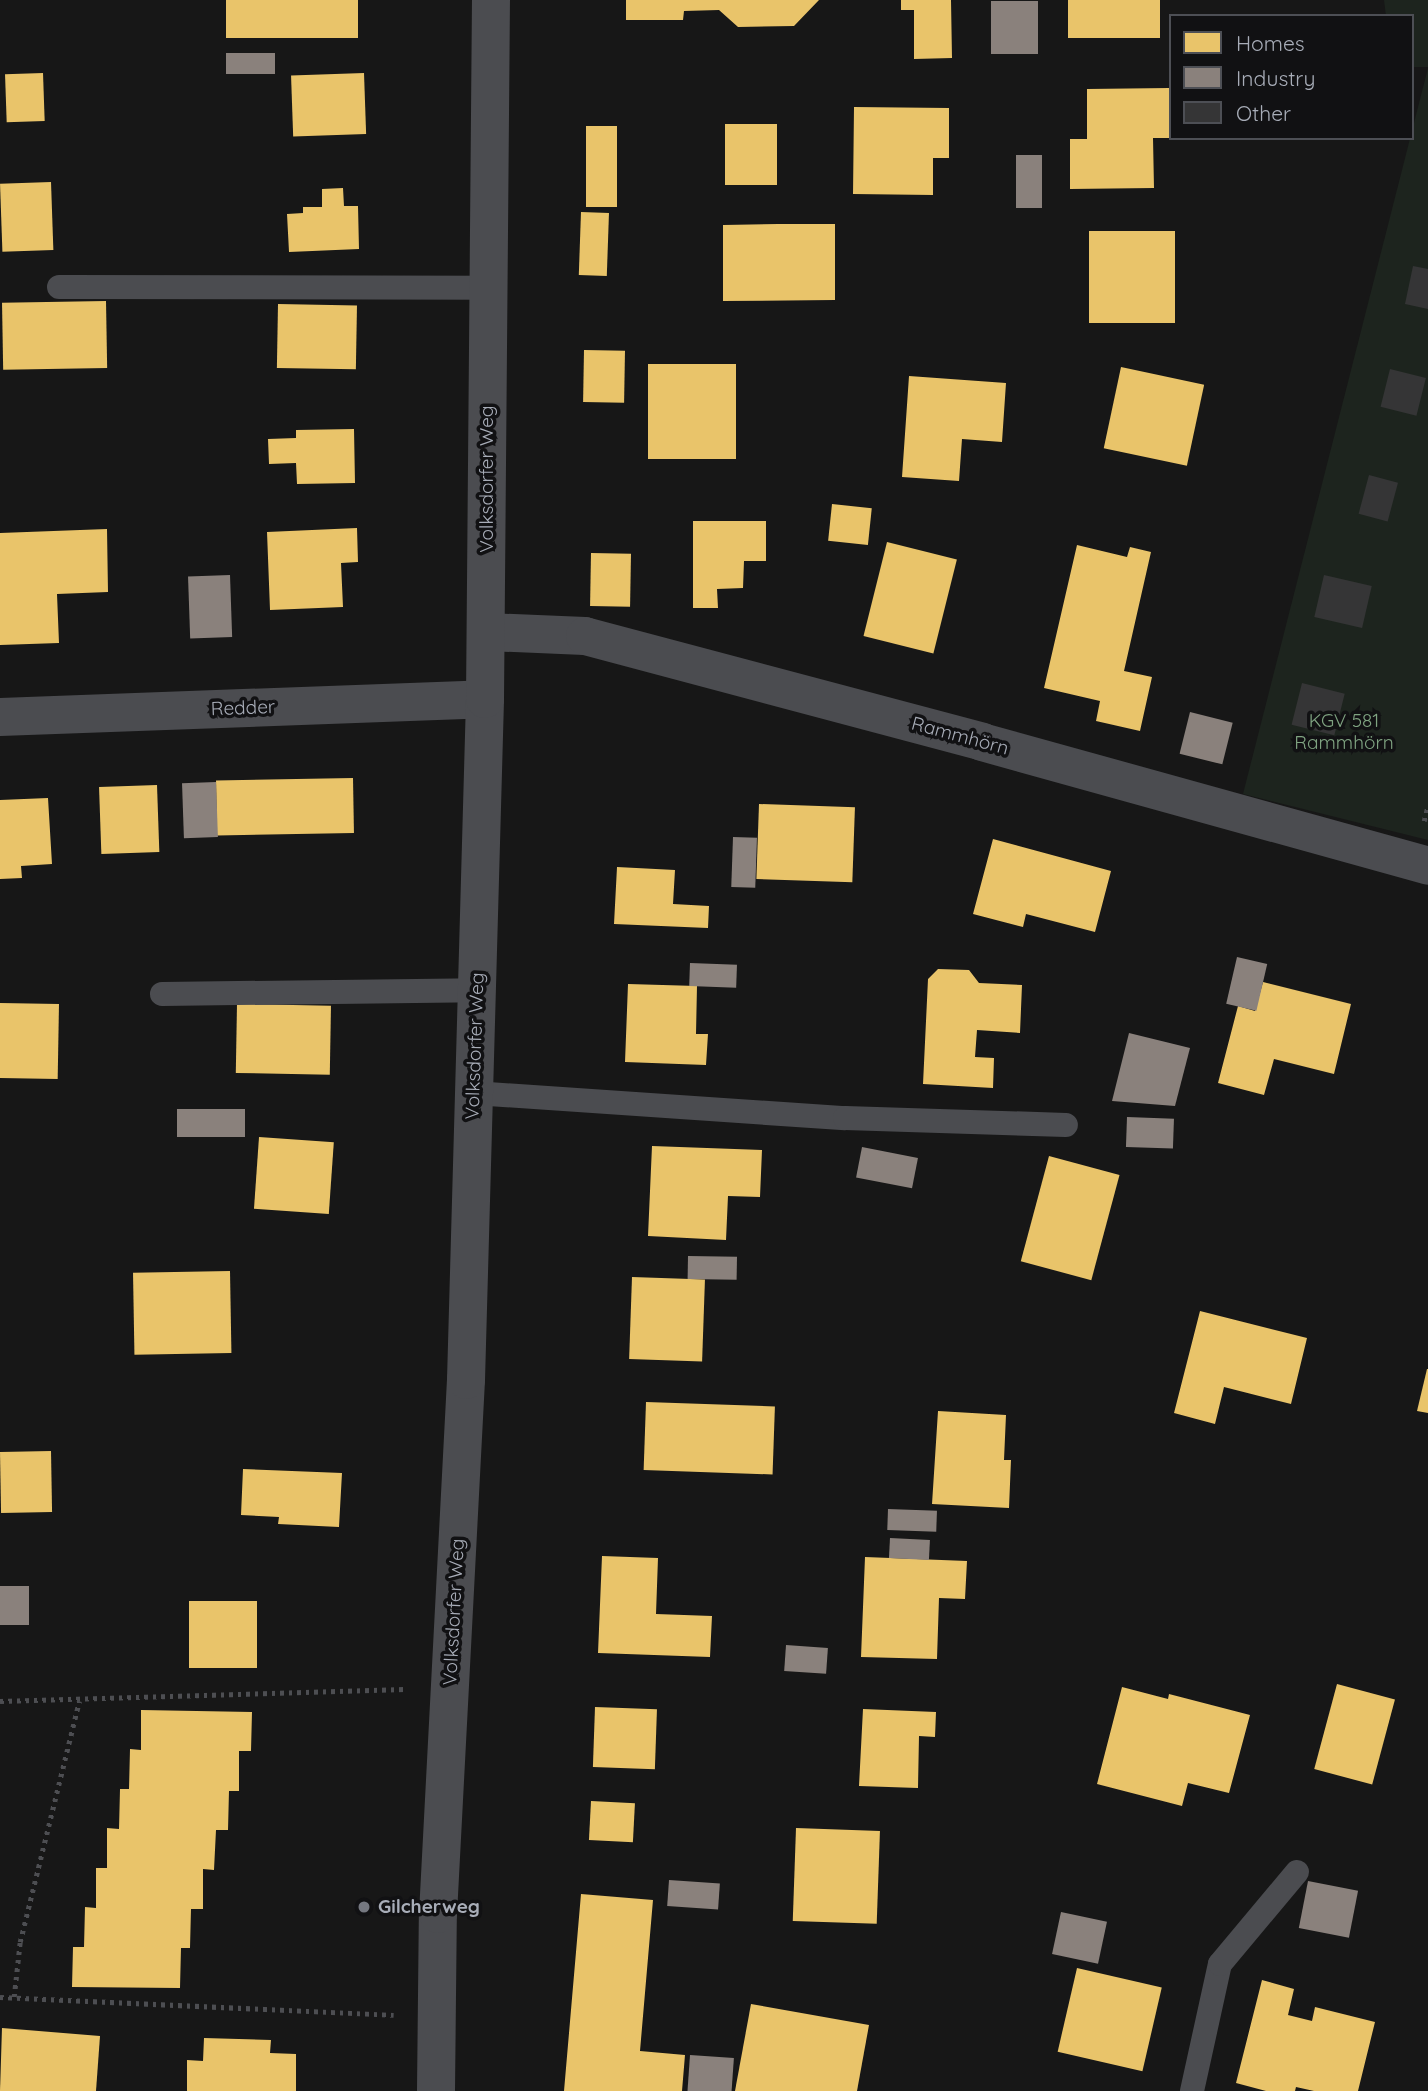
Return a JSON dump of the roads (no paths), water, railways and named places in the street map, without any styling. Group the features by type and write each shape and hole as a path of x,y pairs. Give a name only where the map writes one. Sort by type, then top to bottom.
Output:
{"street":[{"name":"Volksdorfer Weg","path":"436,2091 438,1914 466,1380 487,632 491,0"},
{"name":"Rammhörn","path":"487,632 585,636 1428,866"},
{"name":"Redder","path":"0,716 485,699"}],"lane":[{"path":"59,287 489,288"},
{"path":"162,994 477,990"},
{"path":"474,1093 845,1118 1066,1125"},
{"path":"1192,2091 1220,1964 1297,1872"}],"place":[{"name":"Gilcherweg","path":"364,1907"}],"park label":[{"name":"KGV 581 Rammhörn","path":"1344,732"}]}
